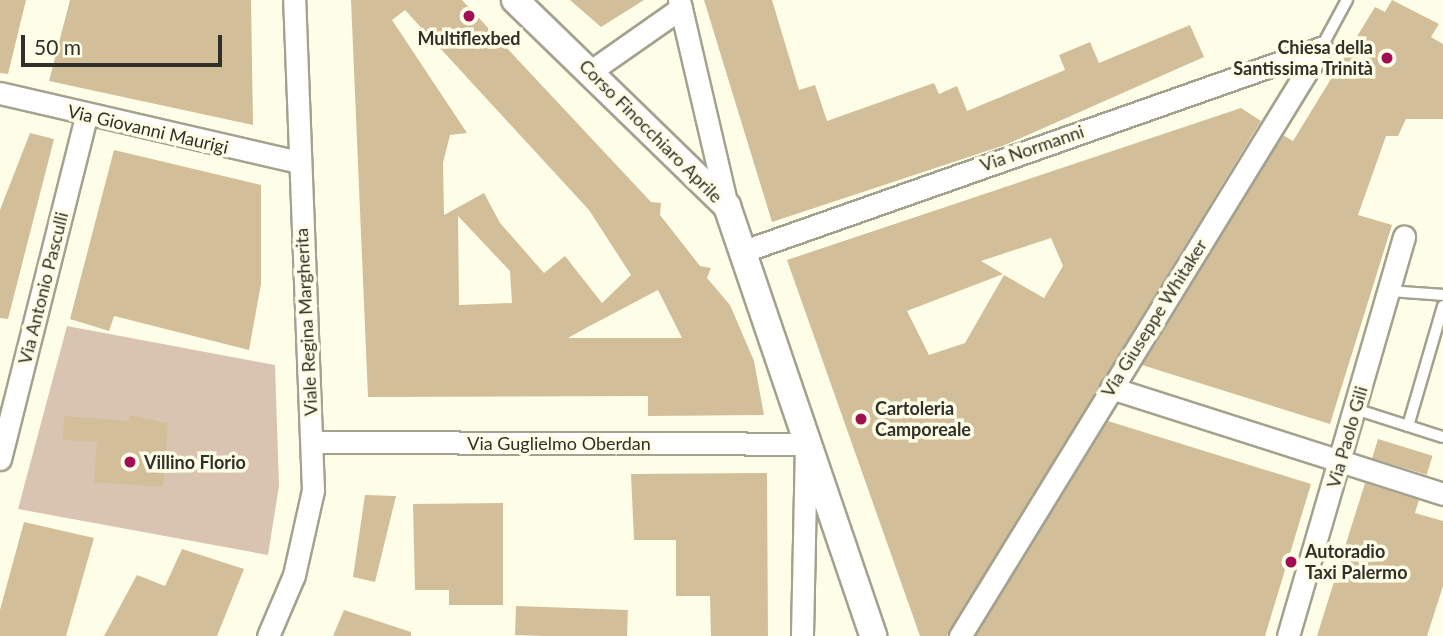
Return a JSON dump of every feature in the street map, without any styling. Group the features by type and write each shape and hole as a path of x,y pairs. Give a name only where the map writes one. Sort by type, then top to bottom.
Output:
{"street":[{"name":"Viale Regina Margherita","path":"268,636 294,575 310,502 312,442 298,162 294,0"},
{"name":"Corso Finocchiaro Aprile","path":"515,0 727,206 873,636"},
{"path":"591,71 680,4 727,206"},
{"name":"Via Normanni","path":"744,251 1321,48"},
{"name":"Via Giuseppe Whitaker","path":"960,636 1321,48"},
{"name":"Via Giovanni Maurigi","path":"0,93 86,117 298,162"},
{"name":"Via Antonio Pasculli","path":"0,459 86,117"},
{"name":"Via Paolo Gili","path":"1288,636 1404,237"},
{"path":"1111,388 1443,494"},
{"name":"Via Guglielmo Oberdan","path":"312,442 806,444"},
{"path":"802,636 806,444"}],"lane":[{"name":"Via Giuseppe Whitaker","path":"1321,48 1347,0"},
{"path":"1389,291 1443,295"},
{"path":"1408,426 1443,306"},
{"path":"1355,409 1443,437"}],"shaded area":[{"path":"67,326 275,365 279,486 268,555 18,509"}],"building":[{"path":"0,0 26,0 8,74 0,73"},
{"path":"70,0 251,0 253,125 49,81"},
{"path":"351,0 462,0 651,202 661,203 660,215 700,266 711,268 707,278 730,305 754,361 764,415 648,416 648,396 368,397","holes":["405,10 589,210 631,275 602,303 565,256 544,273 500,223 484,193 444,215 443,163 450,135 467,133 392,20","458,216 510,271 512,303 459,305","658,290 682,338 568,338"]},
{"path":"570,0 644,0 601,27"},
{"path":"704,0 772,0 799,90 815,85 827,121 934,83 939,94 957,86 967,111 1065,70 1059,55 1090,42 1099,63 1190,25 1204,57 1005,145 772,222"},
{"path":"1392,0 1439,24 1431,37 1443,44 1443,119 1406,119 1398,136 1386,136 1358,215 1392,225 1330,424 1142,365 1283,135 1293,141 1375,7 1385,12"},
{"path":"1241,108 1261,121 947,636 920,636 787,260","holes":["1051,238 1063,266 1044,298 1004,275 965,343 929,355 907,311 1003,274 981,261"]},
{"path":"30,133 54,139 8,319 0,318 0,210"},
{"path":"114,150 261,185 261,284 249,350 114,316 109,331 70,319"},
{"name":"Villino Florio","path":"129,415 168,423 163,487 94,482 97,442 63,440 64,416 129,421"},
{"path":"1108,421 1311,484 1265,636 975,636"},
{"path":"1378,439 1433,456 1427,475 1372,458"},
{"path":"767,473 768,636 711,636 710,596 676,596 676,540 634,540 631,474"},
{"path":"1365,483 1419,500 1415,513 1443,521 1443,586 1427,636 1317,636"},
{"path":"365,495 396,496 375,582 353,577"},
{"path":"503,503 503,605 449,605 449,590 415,590 413,504"},
{"path":"24,522 94,538 66,636 0,636 0,610"},
{"path":"182,549 244,569 217,636 104,636 137,575 165,586"},
{"path":"516,606 628,610 627,636 515,635"},
{"path":"344,610 411,632 411,636 333,636"}],"place":[{"name":"Multiflexbed","path":"469,16"},
{"name":"Chiesa della Santissima Trinità","path":"1387,58"},
{"name":"Cartoleria Camporeale","path":"861,419"},
{"name":"Villino Florio","path":"130,462"},
{"name":"Autoradio Taxi Palermo","path":"1291,562"}]}
